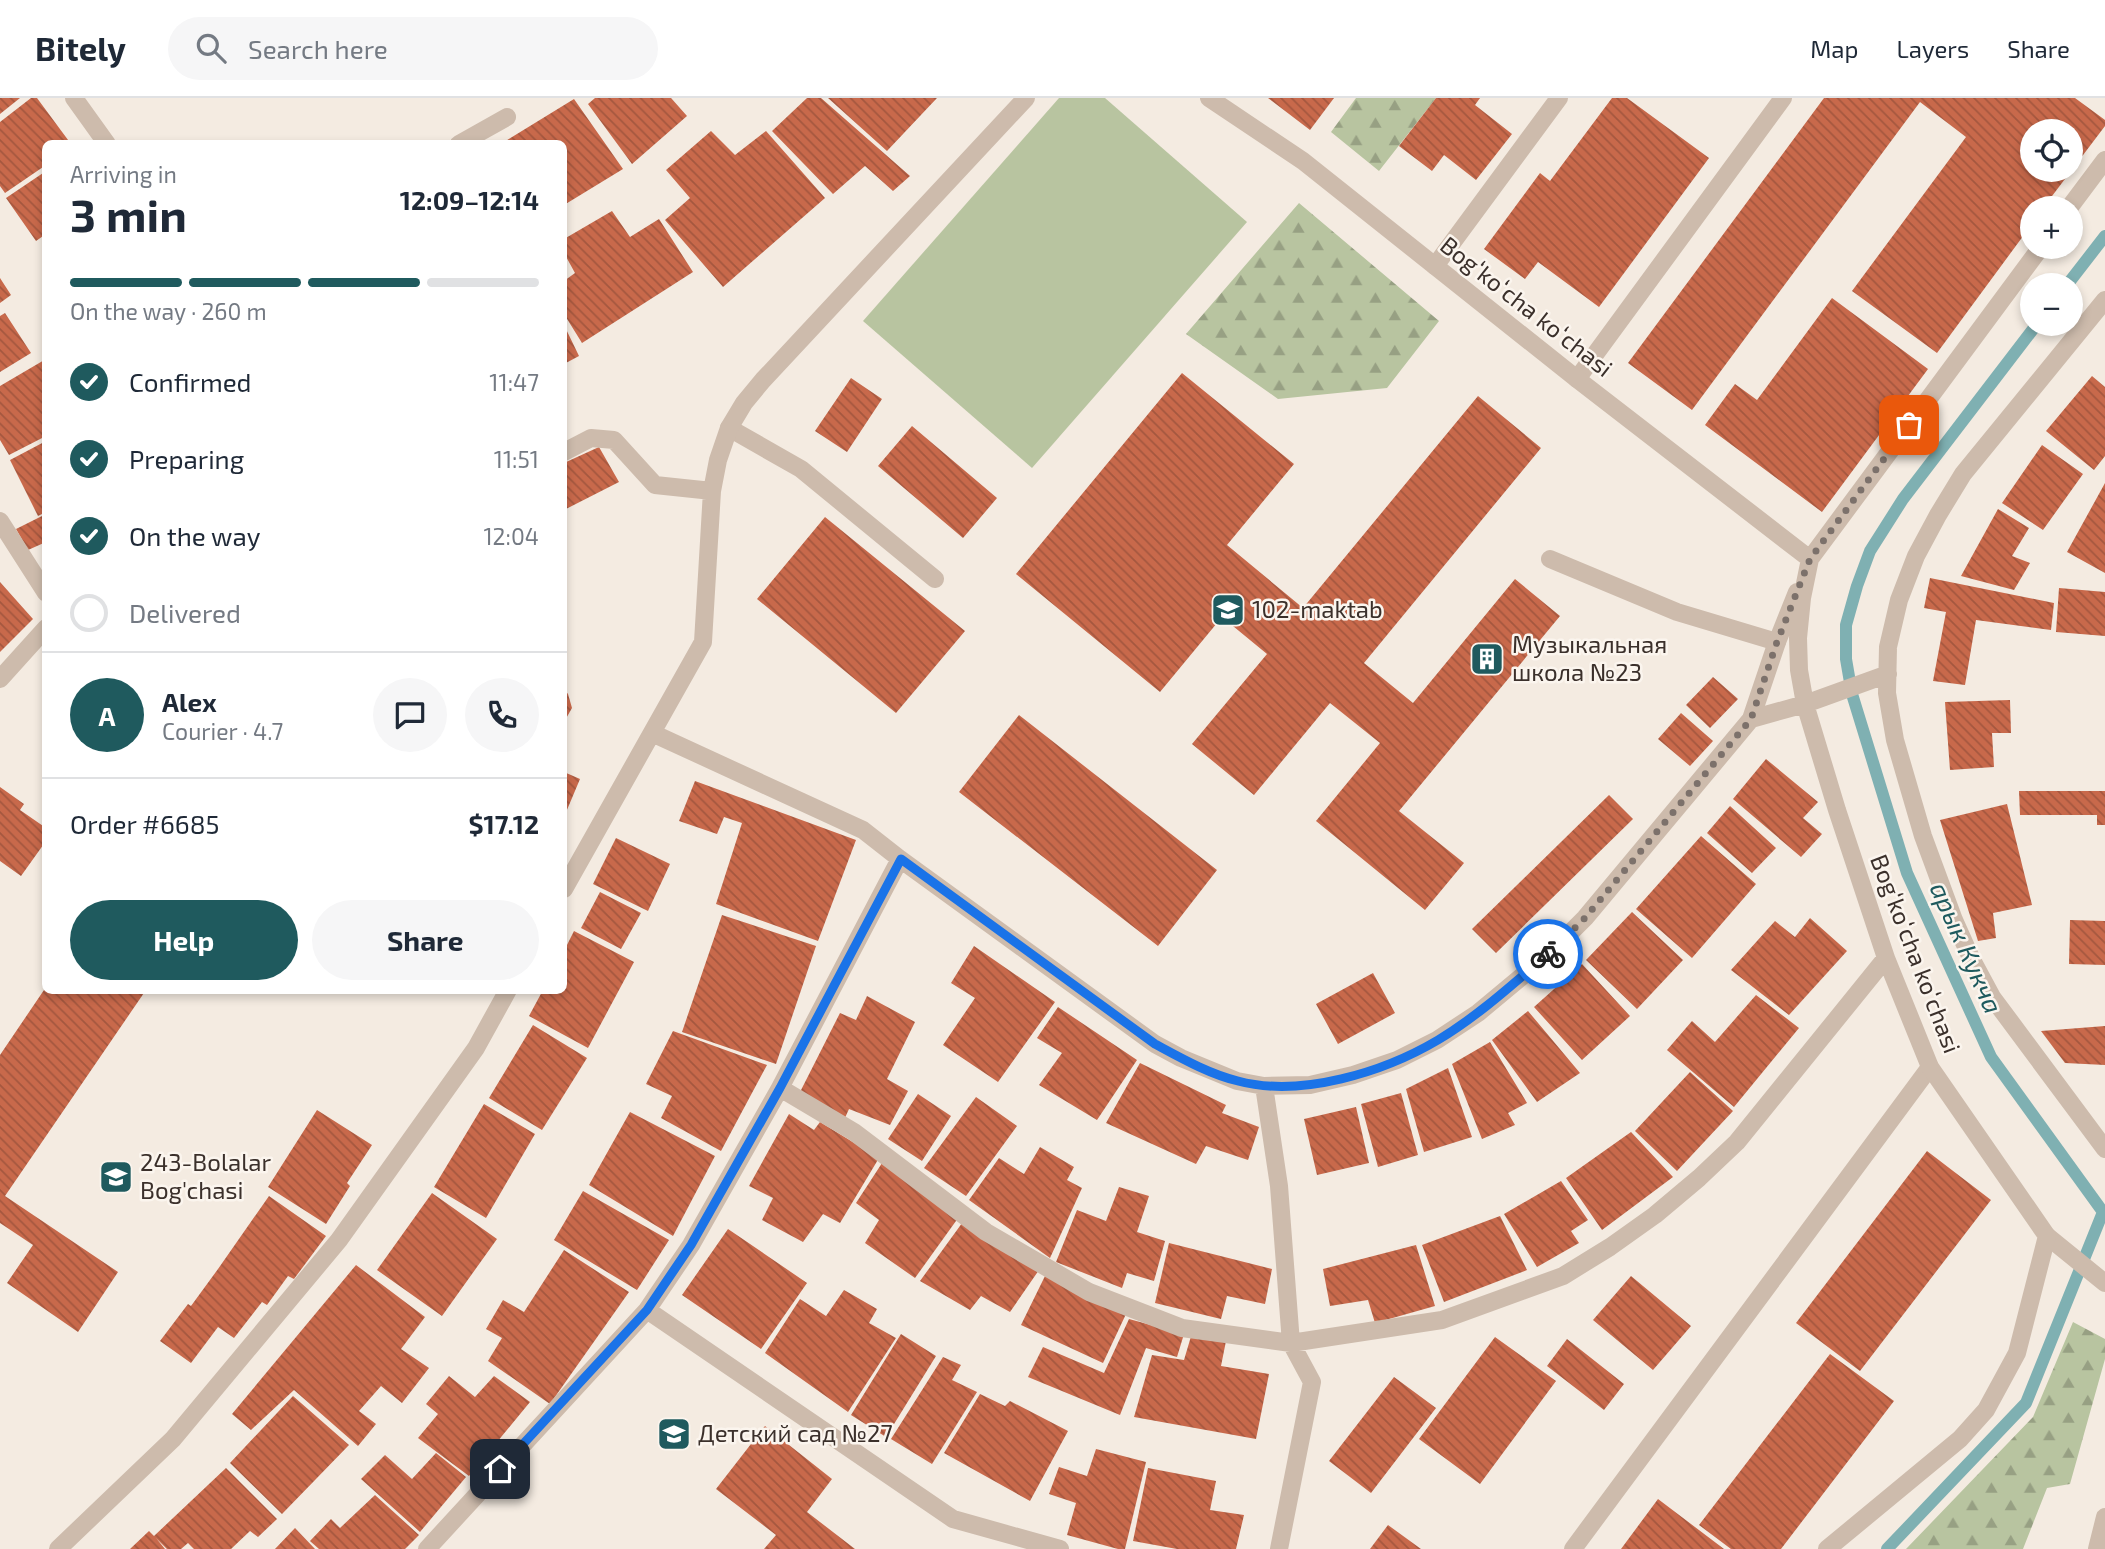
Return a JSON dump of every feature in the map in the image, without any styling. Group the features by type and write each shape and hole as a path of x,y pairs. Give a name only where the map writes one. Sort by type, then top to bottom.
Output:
{"street":[{"path":"74,98 104,140"},
{"path":"567,884 703,642 712,491 718,460 729,428 744,403 763,380 1026,98"},
{"name":"Bogʻkoʻcha koʻchasi","path":"1209,98 1303,161 1577,379 1810,559"},
{"path":"1436,266 1559,98"},
{"path":"1577,379 1783,98"},
{"path":"466,140 507,117"},
{"path":"2078,196 2105,160"},
{"name":"Bogʻkoʻcha koʻchasi","path":"2032,259 1810,559 1798,638 1799,670 1814,701 1837,810 1886,958 1930,1067 2047,1236 2105,1283"},
{"path":"2105,300 1963,474 1938,515 1916,556 1899,600 1881,676 1908,788 1936,875 1960,933 1992,997 2105,1149"},
{"path":"729,428 801,469 935,579"},
{"path":"567,451 592,438 614,440 655,485 712,491"},
{"path":"0,521 42,587"},
{"path":"1550,559 1677,612 1777,642"},
{"path":"652,733 863,830 1155,1044 1181,1058 1237,1081 1264,1086 1310,1086 1396,1060 1437,1040 1478,1013 1550,953 1585,918 1751,719 1777,642 1810,559"},
{"path":"0,679 42,632"},
{"path":"1751,719 1814,701 1881,676"},
{"path":"427,1549 647,1310 691,1245 780,1088 901,859"},
{"path":"780,1088 854,1132 986,1232 1088,1292 1182,1328 1291,1343 1442,1320 1563,1276 1610,1247 1655,1215 1737,1142 1886,958"},
{"path":"58,1549 173,1439 339,1240 476,1048 506,994"},
{"path":"1573,1549 1930,1067"},
{"path":"1264,1086 1279,1186 1291,1343 1312,1382 1279,1549"},
{"path":"1827,1549 1960,1439 1986,1410 2017,1353 2047,1236"},
{"path":"647,1310 953,1519 1060,1549"},
{"path":"2097,1549 2105,1517"}],"green space":[{"path":"1059,98 1105,98 1247,222 1032,468 863,321"},
{"path":"1356,98 1436,98 1379,171 1331,132"},
{"path":"1299,203 1439,321 1387,388 1278,399 1186,334"},
{"path":"2073,1322 2105,1339 2105,1359 2070,1484 2047,1488 2023,1549 1906,1549 2033,1417"}],"building":[{"path":"0,98 20,98 0,114"},
{"path":"31,98 37,98 68,140 42,140 42,168 5,193 0,186 0,122"},
{"path":"595,98 671,98 687,116 632,164 588,104"},
{"path":"807,98 821,98 910,176 893,191 865,166 833,194 772,131"},
{"path":"828,98 937,98 887,151"},
{"path":"1268,98 1334,98 1310,130"},
{"path":"1436,98 1480,98 1475,105 1512,134 1476,180 1444,155 1432,171 1399,146"},
{"path":"1612,98 1627,98 1709,158 1599,307 1538,262 1525,279 1484,249 1540,173 1550,181"},
{"path":"1824,98 2075,98 2105,120 2105,126 2083,155 2083,119 2020,119 2020,182 2063,182 2052,196 2020,196 2020,240 1937,353 1852,291 1966,137 1920,102 1692,410 1628,363"},
{"path":"574,99 623,169 567,203 567,140 507,140"},
{"path":"711,131 735,155 766,131 825,198 723,287 665,220 690,198 666,170"},
{"path":"42,174 42,237 36,241 6,198"},
{"path":"612,211 630,237 659,219 693,272 582,343 567,319 567,279 575,273 567,258 567,237"},
{"path":"0,278 11,295 0,303"},
{"path":"1832,298 1928,369 1822,512 1705,425 1735,384 1757,400"},
{"path":"5,313 31,353 0,372 0,316"},
{"path":"567,331 579,356 567,362"},
{"path":"42,361 42,438 9,455 0,440 0,386"},
{"path":"1182,373 1294,464 1227,545 1303,608 1478,396 1541,448 1364,663 1413,703 1515,579 1560,616 1399,811 1464,863 1425,910 1316,821 1380,743 1330,703 1254,795 1192,744 1267,654 1222,617 1160,692 1016,574"},
{"path":"2092,376 2105,387 2105,456 2094,470 2046,431"},
{"path":"851,378 882,399 847,452 815,431"},
{"path":"912,426 997,498 963,538 878,466"},
{"path":"42,443 42,514 38,516 10,460"},
{"path":"2042,445 2083,474 2043,530 2002,503"},
{"path":"599,447 619,482 567,508 567,462"},
{"path":"2105,483 2105,573 2067,552"},
{"path":"1998,509 2029,528 2012,556 2030,563 2014,590 1961,576"},
{"path":"42,516 42,544 28,550 16,529"},
{"path":"825,517 965,631 896,713 757,599"},
{"path":"1930,578 2054,603 2051,630 1976,620 1965,685 1933,681 1946,612 1924,608"},
{"path":"0,582 33,619 0,652"},
{"path":"2059,588 2105,592 2105,636 2056,632"},
{"path":"1713,677 1738,699 1710,728 1686,705"},
{"path":"567,693 568,694 572,708 567,717"},
{"path":"2010,700 2011,733 1992,733 1994,767 1950,770 1945,702"},
{"path":"1681,713 1713,741 1690,766 1658,739"},
{"path":"1019,715 1217,870 1158,946 959,792"},
{"path":"1766,759 1818,802 1803,818 1822,834 1801,857 1733,799"},
{"path":"567,773 580,779 567,810"},
{"path":"695,781 856,840 818,941 716,904 742,823 724,817 717,834 679,821"},
{"path":"0,787 24,804 20,810 42,825 42,847 21,876 0,861"},
{"path":"2019,791 2105,791 2105,825 2097,825 2097,815 2020,815"},
{"path":"1609,795 1633,819 1496,953 1472,929"},
{"path":"2007,804 2032,905 1993,913 1996,938 1978,941 1940,820"},
{"path":"1730,806 1776,848 1752,873 1707,833"},
{"path":"1701,836 1756,884 1692,958 1636,909"},
{"path":"616,838 670,864 648,911 593,884"},
{"path":"600,892 641,913 621,949 581,928"},
{"path":"1632,912 1683,960 1637,1009 1586,960"},
{"path":"722,915 816,946 776,1064 682,1032"},
{"path":"1810,918 1847,951 1789,1015 1731,970 1775,921 1795,937"},
{"path":"2070,920 2105,921 2105,965 2069,964"},
{"path":"574,931 634,962 588,1048 529,1016 541,994 567,994 567,945"},
{"path":"974,946 1055,1002 998,1082 943,1045 975,998 951,983"},
{"path":"1582,964 1630,1016 1582,1060 1534,1007"},
{"path":"1373,973 1395,1013 1338,1044 1316,1004"},
{"path":"42,993 143,994 5,1196 118,1272 78,1332 7,1283 33,1245 0,1223 0,1055"},
{"path":"1756,995 1799,1028 1734,1107 1667,1050 1692,1021 1715,1042"},
{"path":"867,996 915,1022 887,1079 908,1091 890,1125 849,1109 844,1120 798,1096 840,1013 856,1020"},
{"path":"1058,1007 1137,1060 1097,1120 1039,1085 1062,1053 1037,1038"},
{"path":"1528,1011 1580,1073 1537,1102 1492,1040"},
{"path":"533,1025 587,1058 542,1130 489,1098"},
{"path":"2105,1026 2105,1065 2065,1063 2041,1031"},
{"path":"673,1031 767,1065 721,1151 661,1118 672,1096 646,1084"},
{"path":"1490,1042 1527,1103 1508,1113 1515,1125 1482,1139 1452,1064"},
{"path":"1140,1063 1226,1105 1222,1113 1259,1127 1248,1160 1206,1146 1196,1164 1106,1123"},
{"path":"1448,1068 1472,1137 1424,1152 1406,1089"},
{"path":"1690,1072 1733,1111 1677,1171 1635,1131"},
{"path":"1401,1093 1418,1155 1378,1167 1361,1104"},
{"path":"918,1094 951,1116 922,1161 888,1139"},
{"path":"976,1097 1017,1126 966,1196 924,1168"},
{"path":"484,1104 535,1134 486,1218 434,1187"},
{"path":"1356,1107 1369,1163 1317,1175 1304,1119"},
{"path":"317,1110 372,1145 347,1183 350,1186 326,1224 268,1187"},
{"path":"630,1112 715,1156 673,1236 589,1185"},
{"path":"789,1114 814,1130 820,1122 879,1158 840,1223 823,1214 803,1242 762,1220 773,1198 749,1186"},
{"path":"1631,1132 1673,1177 1602,1230 1566,1178"},
{"path":"1040,1147 1074,1167 1067,1180 1082,1188 1050,1258 969,1200 999,1158 1024,1174"},
{"path":"1927,1151 1991,1200 1860,1371 1796,1323"},
{"path":"884,1160 961,1214 915,1278 865,1243 879,1220 856,1203"},
{"path":"1561,1181 1588,1220 1571,1231 1579,1243 1537,1267 1504,1214"},
{"path":"1119,1187 1149,1196 1137,1232 1165,1241 1154,1281 1127,1273 1122,1288 1056,1262 1077,1210 1106,1221"},
{"path":"583,1191 669,1240 637,1290 554,1240"},
{"path":"432,1193 497,1239 442,1316 377,1270"},
{"path":"269,1196 326,1236 294,1279 288,1276 267,1305 262,1302 234,1338 218,1327 191,1363 160,1341 188,1304 191,1306"},
{"path":"1500,1216 1527,1270 1444,1302 1422,1245"},
{"path":"965,1219 1039,1270 1010,1312 981,1296 970,1310 920,1281"},
{"path":"728,1229 807,1283 761,1349 682,1295"},
{"path":"1169,1243 1272,1269 1265,1304 1227,1296 1221,1319 1155,1303"},
{"path":"1416,1245 1435,1306 1375,1323 1368,1300 1330,1306 1323,1269"},
{"path":"564,1250 629,1292 550,1404 488,1361 502,1338 486,1329 503,1300 524,1312"},
{"path":"356,1265 425,1317 401,1349 429,1368 402,1403 381,1386 359,1411 376,1424 358,1446 294,1390 251,1430 232,1414"},
{"path":"1045,1276 1126,1314 1103,1363 1021,1325"},
{"path":"1631,1276 1691,1326 1653,1370 1593,1320"},
{"path":"844,1290 877,1309 869,1323 896,1338 848,1412 765,1353 800,1299 826,1316"},
{"path":"1129,1319 1184,1334 1177,1357 1146,1348 1120,1415 1028,1377 1043,1347 1104,1373"},
{"path":"1192,1333 1226,1341 1221,1366 1269,1374 1256,1439 1134,1417 1152,1355 1184,1360"},
{"path":"901,1334 936,1356 886,1437 851,1415"},
{"path":"1495,1337 1556,1381 1480,1484 1419,1439"},
{"path":"1567,1339 1624,1384 1604,1410 1547,1366"},
{"path":"1830,1354 1894,1401 1781,1549 1731,1549 1699,1525"},
{"path":"943,1357 961,1365 952,1380 977,1392 932,1464 891,1439"},
{"path":"449,1376 475,1397 494,1376 530,1402 469,1476 418,1438 438,1414 426,1404"},
{"path":"1394,1377 1436,1408 1371,1493 1329,1461"},
{"path":"980,1394 1005,1406 1010,1401 1068,1431 1030,1501 944,1453"},
{"path":"293,1396 349,1445 282,1514 230,1463"},
{"path":"765,1426 832,1479 807,1512 855,1549 764,1549 776,1535 716,1489"},
{"path":"1096,1449 1146,1462 1125,1549 1067,1535 1076,1503 1049,1494 1059,1467 1087,1476"},
{"path":"436,1453 466,1477 420,1532 361,1479 385,1455 412,1479"},
{"path":"226,1468 277,1519 258,1537 250,1531 231,1549 194,1549 188,1543 181,1549 167,1549 156,1538 165,1549 130,1549 149,1531 154,1536"},
{"path":"1148,1468 1216,1481 1210,1510 1244,1515 1236,1549 1177,1549 1133,1541"},
{"path":"375,1495 419,1535 405,1549 319,1549 310,1541 331,1519 340,1528"},
{"path":"1658,1499 1724,1549 1621,1549"},
{"path":"1388,1525 1421,1549 1370,1549"},
{"path":"295,1528 315,1549 275,1549"}],"waterway":[{"name":"арык Кукча","path":"2076,273 2105,236"},
{"name":"арык Кукча","path":"1887,1549 2026,1403 2103,1212 1991,1057 1907,873 1852,694 1846,659 1846,625 1870,551 1903,499 2028,336"}],"way so far":[{"path":"1548,954 1585,918 1751,719 1777,642 1810,559 1909,425"}],"place":[{"name":"102-maktab","path":"1228,610"},
{"name":"Музыкальная школа №23","path":"1487,659"},
{"name":"243-Bolalar Bog'chasi","path":"116,1177"},
{"name":"Детский сад №27","path":"674,1434"}],"route":[{"path":"500,1469 647,1310 691,1245 780,1088 901,859 1155,1044 1237,1081 1264,1086 1310,1086 1396,1060 1437,1040 1478,1013 1548,954"}]}
